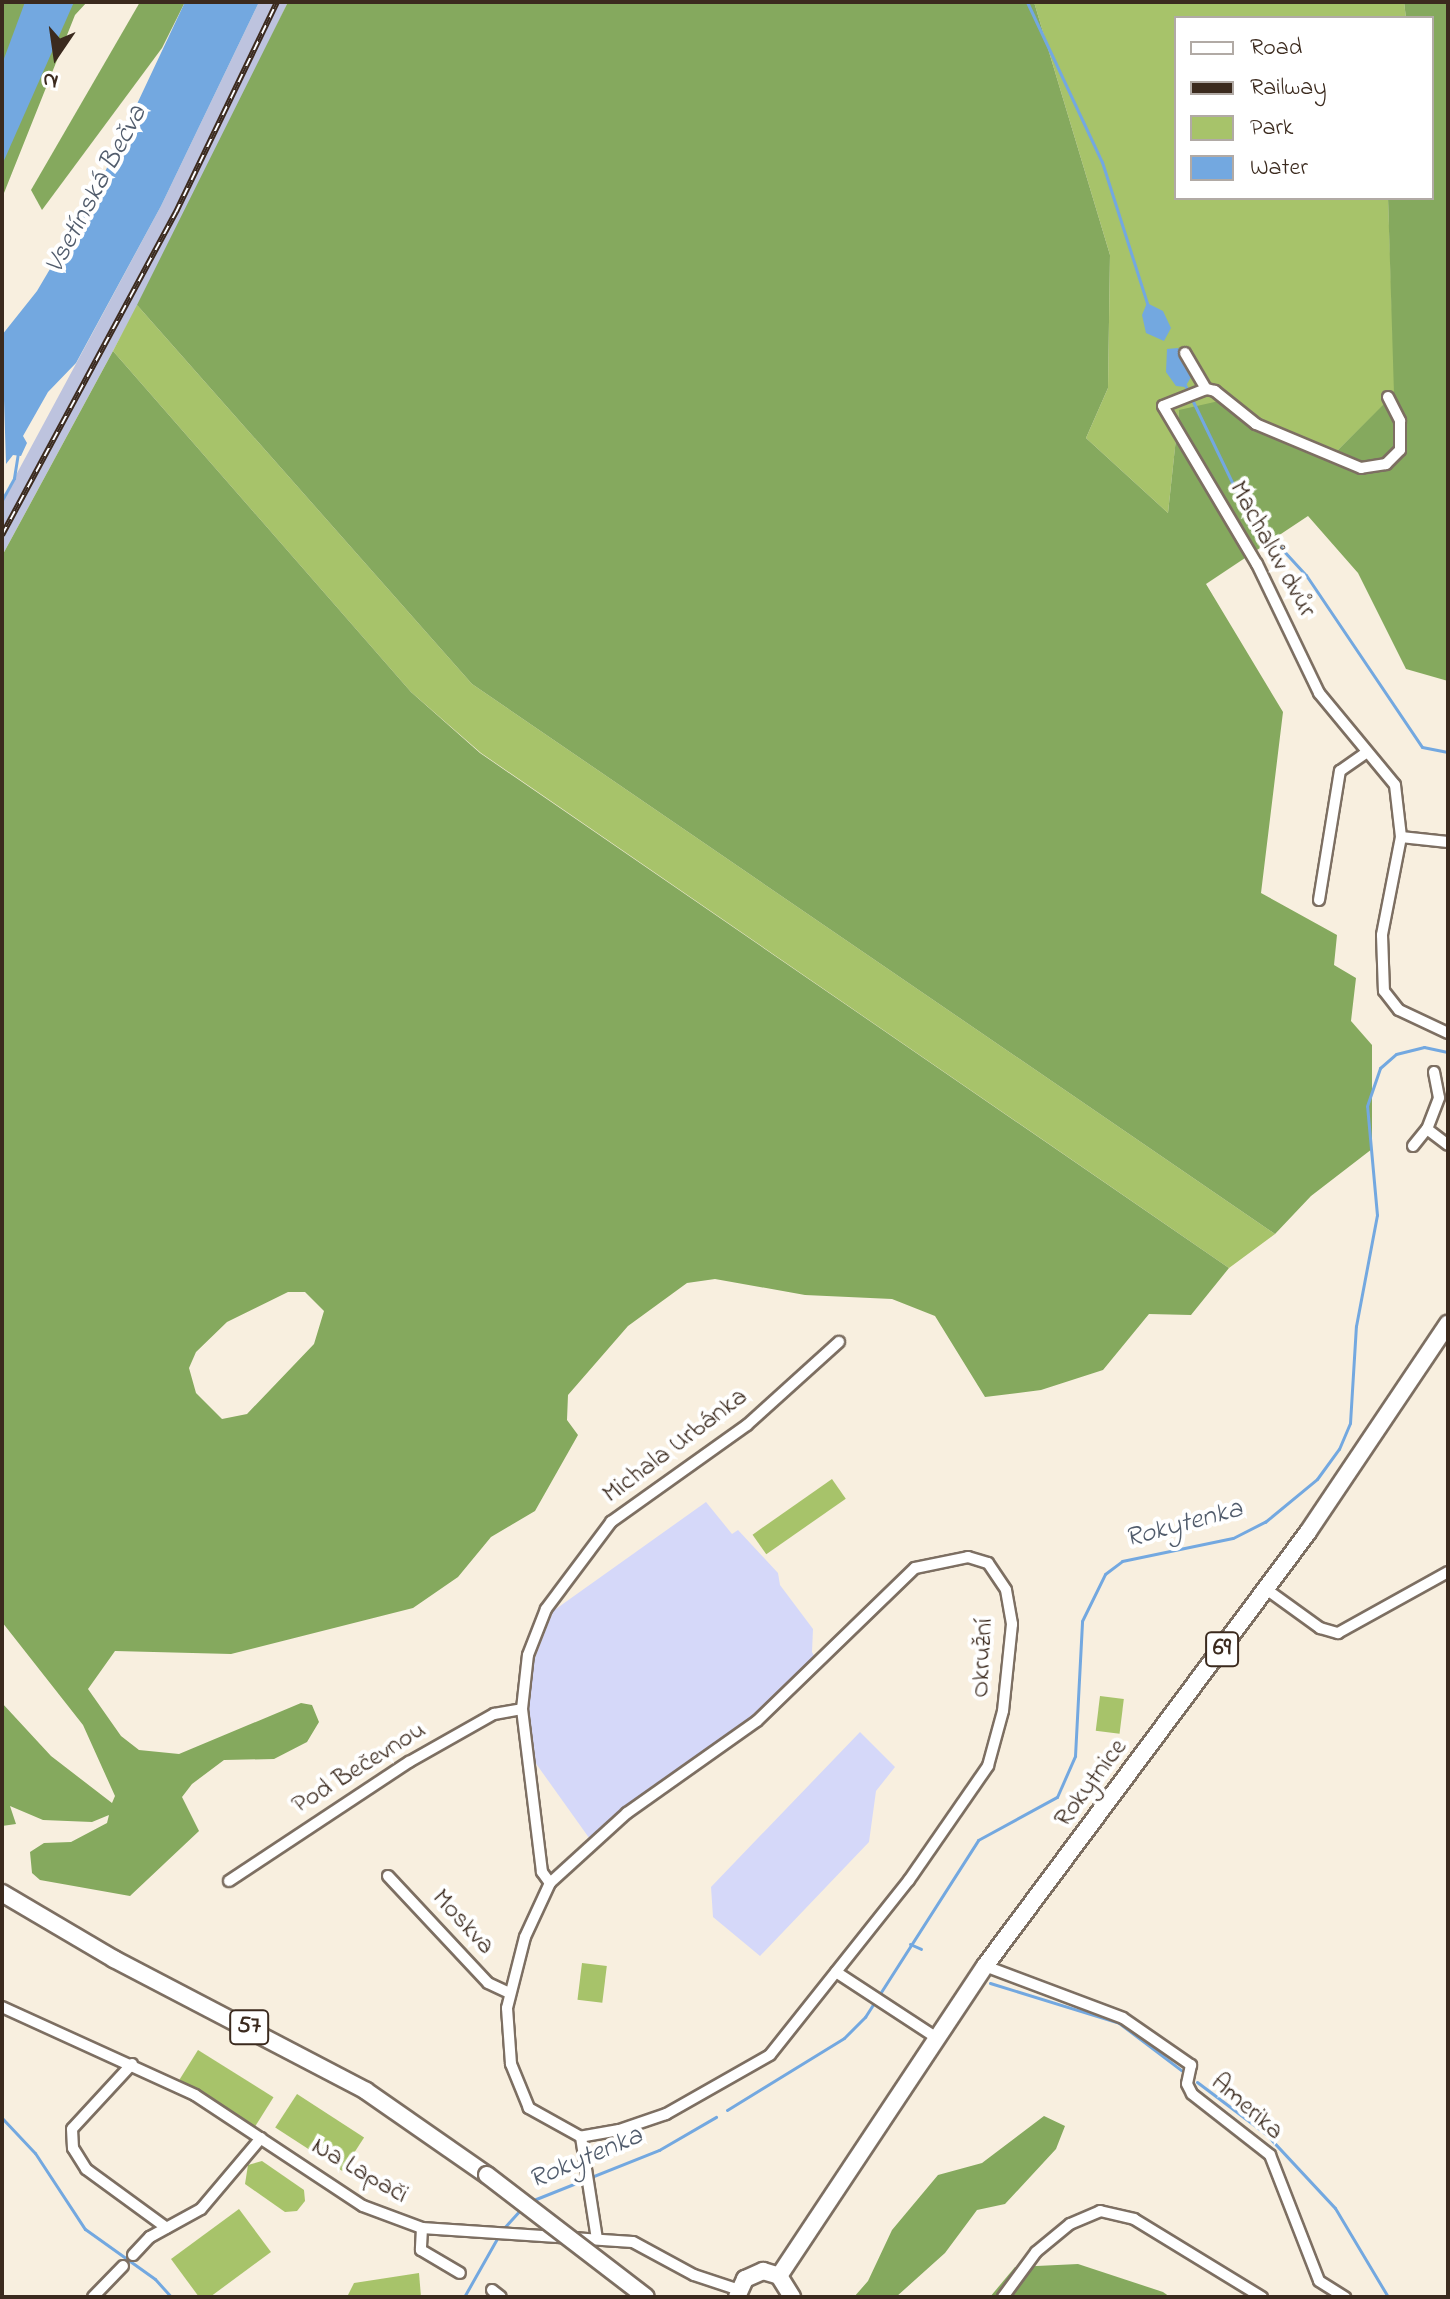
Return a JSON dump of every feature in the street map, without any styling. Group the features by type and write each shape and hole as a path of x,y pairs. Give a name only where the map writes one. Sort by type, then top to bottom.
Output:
{"main road":[{"name":"Rokytnice","path":"779,2276 985,1966 1266,1589 1448,1324"},
{"name":"57","path":"2,1893 114,1959 366,2091 487,2175 646,2297"},
{"path":"738,2293 756,2273 779,2276 792,2297"}],"street":[{"path":"1185,353 1206,389 1256,424 1361,468 1386,464 1400,450 1400,421 1388,397"},
{"name":"Machalův dvůr","path":"1206,389 1163,406 1257,564 1319,693 1395,785 1401,837 1382,935 1384,991 1399,1010 1448,1033"},
{"path":"1319,900 1340,771 1367,752"},
{"path":"1401,837 1448,842"},
{"path":"1413,1146 1427,1129 1439,1098 1434,1072"},
{"path":"1427,1129 1448,1145"},
{"name":"Michala Urbánka","path":"550,1883 542,1872 522,1709 528,1655 549,1604 611,1522 747,1425 839,1342"},
{"name":"Okružní","path":"968,1557 988,1563 1006,1590 1012,1638 1003,1711 988,1766 909,1880 836,1972 770,2055 666,2114 581,2137 541,2117 522,2100 506,2031 509,1993 525,1937 550,1883 627,1813 703,1764 789,1690 915,1568 968,1557"},
{"path":"1266,1589 1320,1628 1338,1633 1448,1572"},
{"name":"Pod Bečevnou","path":"229,1881 409,1762 494,1714 522,1709"},
{"name":"Moskva","path":"388,1876 488,1983 509,1993"},
{"name":"Amerika","path":"985,1966 1123,2018 1191,2065 1187,2084 1192,2094 1270,2155 1319,2281 1345,2297"},
{"path":"836,1972 865,1994 937,2038"},
{"name":"Na Lapači","path":"2,2007 195,2095 363,2206 422,2228 421,2250 460,2273"},
{"path":"132,2064 72,2129 73,2148 86,2169 167,2228"},
{"path":"581,2137 592,2190 597,2239"},
{"path":"133,2255 167,2228 201,2209 261,2138"},
{"path":"1003,2297 1036,2252 1070,2224 1100,2211 1134,2219 1262,2297"},
{"path":"422,2228 597,2239 654,2249 694,2275 738,2293"},
{"path":"93,2297 123,2266"},
{"path":"492,2290 501,2297"}],"shaded area":[{"path":"259,2 288,2 185,218 2,556 2,501 161,206"},
{"path":"706,1502 732,1534 738,1530 778,1573 780,1585 813,1629 812,1652 818,1663 757,1721 592,1842 532,1758 522,1709 533,1663 553,1611"},
{"path":"860,1732 895,1767 876,1791 869,1842 760,1956 713,1917 711,1887"}],"green space":[{"path":"2,2 87,2 75,15 2,198"},
{"path":"140,2 185,2 162,48 42,210 31,190"},
{"path":"288,2 1034,2 1110,255 1108,388 1086,438 1168,513 1179,410 1219,401 1257,429 1328,460 1394,394 1388,200 1434,200 1434,16 1406,16 1404,2 1448,2 1448,681 1406,669 1358,573 1308,516 1206,584 1283,712 1261,893 1337,935 1334,965 1356,978 1351,1021 1372,1045 1372,1149 1311,1196 1275,1234 472,684 137,305"},
{"path":"1034,2 1404,2 1406,16 1174,16 1174,200 1388,200 1395,394 1328,460 1179,411 1168,513 1086,438 1108,388 1110,255"},
{"path":"137,305 472,684 1275,1234 1229,1268 481,753 411,692 113,351"},
{"path":"113,351 411,692 480,753 1229,1268 1191,1315 1149,1314 1103,1370 1041,1390 985,1397 935,1316 892,1299 805,1295 715,1279 687,1283 628,1326 568,1395 567,1420 578,1435 535,1511 491,1537 458,1577 413,1608 231,1654 115,1651 88,1689 121,1736 139,1750 179,1754 301,1703 312,1705 319,1722 307,1742 274,1759 224,1760 192,1784 182,1797 199,1831 130,1896 40,1880 32,1873 30,1852 44,1843 71,1842 107,1823 109,1815 92,1822 43,1820 10,1806 16,1824 2,1826 2,1703 51,1756 112,1803 115,1796 83,1725 2,1622 2,556","holes":["288,1292 305,1292 324,1311 314,1344 247,1414 222,1419 196,1393 189,1368 196,1352 227,1322"]},
{"path":"832,1479 846,1499 766,1554 753,1535"},
{"path":"1100,1696 1124,1699 1120,1734 1096,1731"},
{"path":"582,1963 607,1966 602,2003 577,2000"},
{"path":"198,2050 273,2097 255,2127 179,2080"},
{"path":"297,2094 364,2138 342,2171 275,2128"},
{"path":"1044,2116 1065,2126 1056,2149 1005,2204 977,2210 945,2253 896,2297 854,2297 868,2281 892,2230 938,2175 982,2163"},
{"path":"262,2161 304,2190 305,2201 297,2211 285,2212 245,2184 248,2165"},
{"path":"239,2209 271,2252 210,2297 199,2297 171,2259"},
{"path":"1078,2264 1170,2297 990,2297 1015,2267"},
{"path":"419,2273 421,2297 347,2297 354,2283"}],"water":[{"path":"25,2 74,2 2,165 2,64"},
{"name":"Vsetínská Bečva","path":"185,2 259,2 161,206 76,363 48,392 23,436 27,443 21,456 13,455 6,464 2,335 37,291 96,191"},
{"path":"1147,303 1163,311 1171,328 1164,341 1146,333 1142,315"},
{"path":"1178,348 1192,364 1193,374 1185,387 1176,386 1166,372 1167,349"}],"waterway":[{"path":"1027,2 1102,162 1148,306"},
{"path":"1185,385 1245,509 1306,575 1422,747 1448,752"},
{"path":"2,500 14,478 18,452"},
{"name":"Rokytenka","path":"727,2110 844,2038 865,2017 978,1840 1057,1797 1075,1756 1082,1621 1105,1574 1122,1561 1233,1538 1265,1522 1317,1479 1339,1449 1350,1423 1356,1326 1377,1215 1367,1106 1380,1068 1396,1054 1424,1047 1448,1052"},
{"path":"910,1944 921,1949"},
{"path":"990,1983 1119,2023 1181,2070"},
{"path":"1197,2082 1266,2134 1335,2208 1388,2297"},
{"name":"Rokytenka","path":"531,2201 659,2150 716,2117"},
{"path":"2,2118 35,2153 85,2229 155,2279 171,2297"},
{"name":"Rokytenka","path":"503,2229 522,2208"},
{"name":"Rokytenka","path":"464,2297 499,2235"}],"railway":[{"path":"2,535 176,212 277,2"}]}
